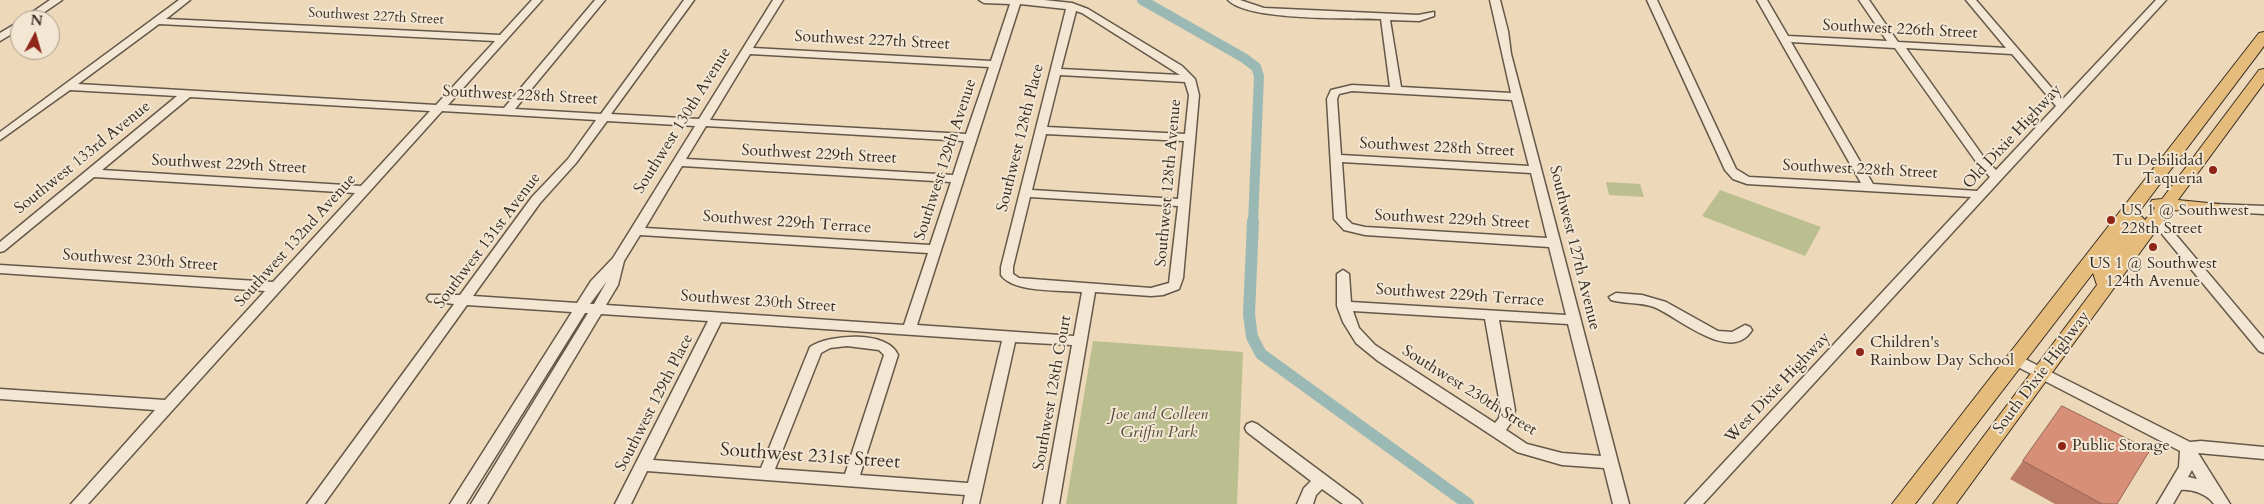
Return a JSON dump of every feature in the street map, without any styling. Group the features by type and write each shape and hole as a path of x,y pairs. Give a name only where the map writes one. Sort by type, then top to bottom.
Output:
{"highway":[{"name":"South Dixie Highway","path":"1903,504 2017,360 2264,36"},
{"path":"2223,128 2218,125 2216,118 2246,79 2242,64"},
{"name":"South Dixie Highway","path":"1944,504 2264,72"},
{"path":"2179,188 2190,199 2213,208"},
{"path":"2106,287 2101,268 2137,224 2133,208 2166,205 2213,208"}],"street":[{"path":"41,10 56,0"},
{"path":"0,137 185,0"},
{"name":"Southwest 132nd Avenue","path":"79,504 441,108 537,0"},
{"path":"508,111 600,0"},
{"name":"Southwest 131st Avenue","path":"315,504 536,200 568,166 689,0"},
{"name":"Southwest 130th Avenue","path":"458,504 596,284 618,261 778,0"},
{"path":"984,0 1050,2 1072,6 1097,18 1168,62 1190,79"},
{"path":"1232,0 1252,4 1264,10 1419,18 1431,14"},
{"name":"Southwest 127th Avenue","path":"1495,0 1517,97 1621,504"},
{"name":"Southwest 228th Street","path":"1652,0 1731,170 1737,176 1747,180 1869,186 1981,195"},
{"path":"1762,0 1869,186"},
{"path":"1864,0 1981,161 1997,177"},
{"path":"1971,0 2062,106"},
{"name":"Old Dixie Highway","path":"1887,295 2161,0"},
{"name":"Southwest 129th Avenue","path":"909,330 1013,7 1018,1"},
{"name":"Southwest 128th Place","path":"1072,6 1040,130 1007,267 1007,275 1010,279 1020,283 1089,287"},
{"path":"1386,16 1396,91"},
{"path":"1068,23 1079,19 1097,18"},
{"name":"Southwest 227th Street","path":"157,21 503,38"},
{"name":"Southwest 226th Street","path":"1785,39 2014,51"},
{"name":"Southwest 227th Street","path":"747,51 996,64"},
{"path":"1156,77 1165,72 1168,62"},
{"path":"1055,72 1190,79"},
{"name":"Southwest 128th Avenue","path":"1089,287 1158,292 1174,286 1177,278 1194,92 1190,79"},
{"name":"Southwest 228th Street","path":"66,88 188,93 972,138"},
{"path":"1336,158 1332,99 1335,92 1349,88 1517,97"},
{"name":"Southwest 133rd Avenue","path":"0,248 188,93"},
{"path":"1040,130 1190,138"},
{"name":"Southwest 228th Street","path":"1336,158 1536,170"},
{"name":"Southwest 229th Street","path":"1336,158 1339,214 1343,223 1348,228 1364,231 1555,243"},
{"name":"Southwest 229th Street","path":"678,162 959,179"},
{"name":"Southwest 229th Street","path":"90,173 366,190"},
{"path":"1025,193 1184,202"},
{"path":"2213,208 2264,210"},
{"path":"2156,219 2264,348"},
{"name":"Southwest 229th Terrace","path":"637,230 936,249"},
{"name":"Southwest 130th Avenue","path":"479,504 598,309 614,281 618,261"},
{"name":"Southwest 230th Street","path":"0,270 278,287"},
{"path":"1343,274 1344,306"},
{"name":"Southwest 128th Court","path":"1051,504 1089,287"},
{"name":"West Dixie Highway","path":"1693,504 1887,295"},
{"path":"1616,297 1642,299 1662,305 1714,335 1724,337 1738,336 1745,330"},
{"name":"Southwest 230th Street","path":"434,298 1079,341"},
{"name":"Southwest 230th Street","path":"1344,306 1351,328 1362,342 1377,354 1522,448 1562,459 1610,463"},
{"name":"Southwest 229th Terrace","path":"1344,306 1574,320"},
{"path":"1491,315 1508,410 1506,420 1496,432"},
{"name":"Southwest 129th Place","path":"624,504 717,317"},
{"path":"972,497 1010,336"},
{"path":"766,474 813,353 822,345 835,342 879,345 887,347 891,352 850,480"},
{"path":"2017,360 2188,448 2200,471 2219,499"},
{"path":"0,394 169,406"},
{"path":"1252,428 1354,504"},
{"path":"2188,448 2201,446 2264,453"},
{"path":"2165,504 2186,467 2188,448"},
{"name":"Southwest 231st Street","path":"643,465 850,480 972,497"},
{"path":"1305,504 1305,496 1322,480"},
{"path":"2177,484 2192,483 2219,499"}],"green space":[{"path":"1606,182 1640,184 1644,197 1609,195"},
{"path":"1720,190 1821,227 1805,256 1702,216"},
{"name":"Joe and Colleen Griffin Park","path":"1093,341 1243,352 1237,504 1066,504"}],"building":[{"name":"Public Storage","path":"2062,406 2150,450 2117,504 2102,504 2023,461"}],"waterway":[{"path":"1142,0 1244,58 1256,67 1259,76 1253,223"},
{"path":"1253,221 1249,314 1252,337 1261,354 1468,504"}],"place":[{"name":"Tu Debilidad Taqueria","path":"2213,170"},
{"name":"US 1 @ Southwest 228th Street","path":"2111,220"},
{"name":"US 1 @ Southwest 124th Avenue","path":"2153,247"},
{"name":"Children's Rainbow Day School","path":"1860,352"},
{"name":"Public Storage","path":"2062,446"}]}
